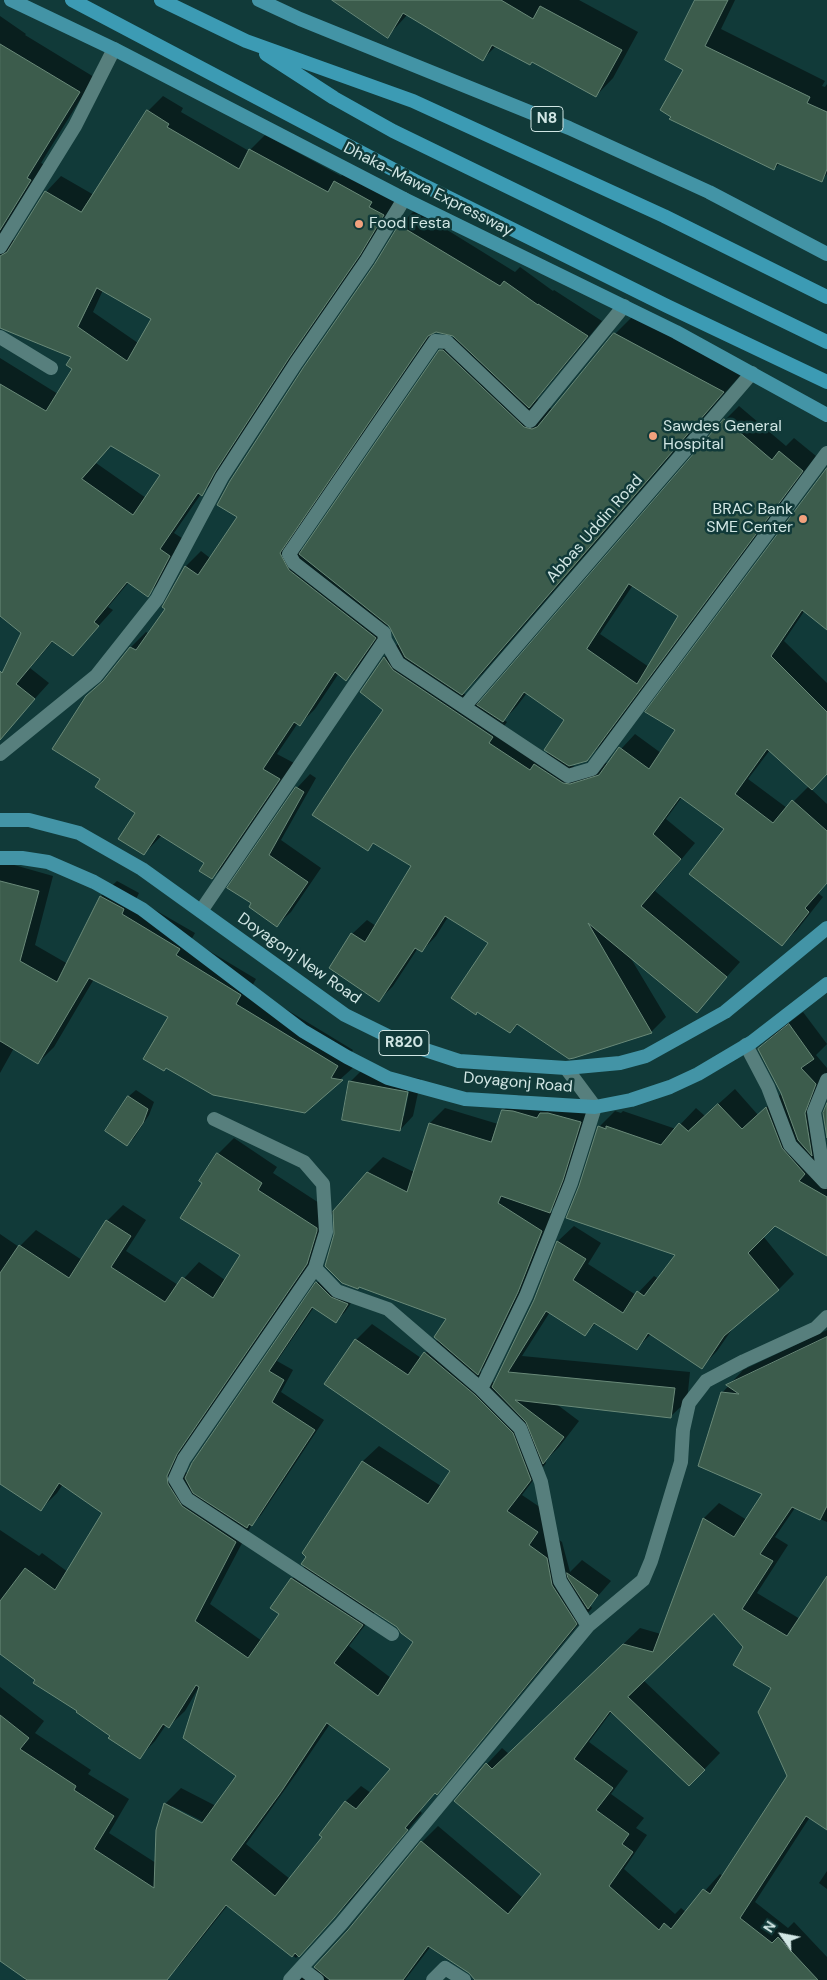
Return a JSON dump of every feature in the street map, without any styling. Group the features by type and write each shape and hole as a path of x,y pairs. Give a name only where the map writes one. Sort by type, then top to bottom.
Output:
{"highway":[{"path":"72,0 415,182 667,306 827,382"},
{"path":"161,0 246,41 413,102 664,216 827,297"},
{"path":"246,41 334,98 394,131 827,342"}],"main road":[{"name":"Dhaka-Mawa Expressway","path":"11,0 114,49 404,199 676,332 827,415"},
{"name":"N8","path":"259,0 300,19 569,128 709,192 827,254"},
{"name":"Doyagonj New Road","path":"0,820 29,820 79,833 142,869 345,1015 398,1041 458,1061 566,1068 620,1063 646,1056 724,1012 827,928"},
{"name":"Doyagonj Road","path":"0,858 22,858 48,862 72,871 142,909 303,1032 388,1078 465,1099 595,1107 631,1100 670,1087 698,1074 746,1045 827,984"}],"street":[{"path":"0,247 75,126 114,49"},
{"path":"0,754 96,676 157,599 222,477 296,363 367,260 404,199"},
{"path":"624,306 530,421 447,342 434,341 289,554 294,563 384,633 385,640 398,663 568,776 592,769 827,453"},
{"path":"0,337 51,368"},
{"name":"Abbas Uddin Road","path":"464,708 752,374"},
{"path":"201,911 385,640"},
{"path":"746,1045 768,1087 790,1145 826,1183"},
{"path":"481,1388 530,1287 571,1183 595,1107 566,1068"},
{"path":"826,1183 814,1112 827,1080"},
{"path":"214,1119 304,1162 323,1184 326,1232 315,1268 184,1459 175,1479 187,1499 392,1634"},
{"path":"315,1268 337,1291 388,1309 481,1388 520,1428 542,1482 560,1580 588,1626"},
{"path":"290,1980 341,1924 588,1626 642,1580 651,1561 681,1462 683,1430 689,1404 700,1388 706,1381 726,1370 816,1328 827,1317"},
{"path":"301,1968 317,1980"},
{"path":"433,1980 445,1968 464,1980"}],"building":[{"path":"332,0 501,0 533,19 540,6 622,50 596,97 532,62 530,65 492,45 483,61 403,13 388,38"},
{"path":"695,0 728,0 705,46 810,97 807,103 827,112 827,169 822,182 777,163 774,170 669,119 671,117 660,110 683,70 665,60"},
{"path":"0,44 80,92 27,178 31,180 0,230"},
{"path":"147,110 169,124 167,127 239,169 249,149 328,192 334,181 372,202 369,207 384,215 360,255 289,358 215,472 202,496 198,493 160,549 170,556 148,597 127,582 94,622 99,626 73,656 52,641 16,684 35,699 0,740 0,671 2,673 21,633 0,616 0,384 46,411 72,369 66,365 71,357 0,328 0,256 7,252 45,191 81,212","holes":["97,288 151,319 127,361 78,327","111,446 160,475 133,515 82,479"]},
{"path":"399,225 500,286 504,281 588,336 529,408 453,336 436,332 428,336 280,553 289,570 376,638 346,681 335,672 300,726 294,722 263,769 280,779 212,879 199,871 204,863 158,834 144,855 118,839 135,813 95,787 100,779 52,749 86,696 103,681 130,647 136,650 165,609 162,607 185,566 198,575 237,517 217,505 230,481"},
{"path":"614,333 724,392 462,695 405,657 389,626 299,554 439,350 443,350 524,427 532,429 537,427"},
{"path":"724,419 772,460 779,451 803,471 587,761 569,766 544,750 564,720 524,692 503,722 477,705","holes":["629,584 678,616 637,684 587,649"]},
{"path":"827,468 827,630 802,610 771,656 827,712 827,774 812,790 767,749 735,794 773,823 792,800 827,831 827,883 805,908 809,912 782,946 689,874 724,829 680,797 653,834 681,859 641,906 727,977 697,1013 588,923 652,1033 569,1059 517,1024 510,1033 477,1012 476,1015 451,998 488,943 445,916 422,952 415,948 379,1002 329,968 351,933 365,942 411,866 373,843 368,851 312,815 383,710 360,692 384,657 393,670 493,737 489,743 530,770 534,764 563,783 570,784 599,775 619,747 649,769 675,730 645,712"},
{"path":"296,787 304,792 269,855 308,882 277,927 249,907 251,903 227,888"},
{"path":"0,881 39,891 20,961 57,982 100,896 124,909 122,914 180,949 176,955 241,995 236,1004 338,1066 331,1078 343,1080 305,1113 213,1095 166,1068 164,1071 143,1059 168,1017 89,978 38,1064 0,1041"},
{"path":"789,1024 814,1059 801,1068 816,1084 805,1113 812,1156 798,1140 781,1093 758,1049"},
{"path":"349,1081 408,1092 400,1131 342,1120"},
{"path":"128,1096 148,1109 143,1123 127,1146 105,1131"},
{"path":"827,1103 827,1138 823,1113"},
{"path":"718,1104 742,1129 766,1107 782,1148 805,1174 799,1181 827,1197 827,1256 775,1226 748,1253 779,1290 724,1336 702,1369 648,1333 637,1350 594,1323 585,1336 546,1311 508,1372 675,1388 671,1418 515,1400 564,1437 543,1464 526,1422 492,1387 534,1300 557,1241 586,1259 573,1280 623,1313 637,1291 644,1296 675,1255 566,1218 579,1186 598,1126 606,1129 606,1126 661,1145 679,1123 688,1131"},
{"path":"502,1110 537,1118 540,1113 548,1113 581,1122 563,1180 550,1213 501,1196 498,1203 542,1231 518,1292 478,1375 434,1337 446,1319 359,1287 358,1289 342,1283 325,1266 334,1234 333,1211 367,1172 407,1192 429,1123 491,1142"},
{"path":"217,1153 262,1183 258,1190 317,1228 317,1231 307,1264 177,1454 167,1476 168,1484 182,1506 236,1542 195,1621 248,1658 279,1614 270,1608 291,1578 363,1625 334,1663 378,1696 413,1642 401,1633 397,1627 301,1564 306,1557 302,1553 362,1461 428,1504 450,1471 324,1384 355,1339 408,1375 424,1352 475,1395 513,1433 531,1480 507,1511 538,1532 529,1545 547,1558 552,1585 577,1624 437,1795 435,1793 405,1828 408,1830 299,1957 295,1953 292,1957 226,1905 167,1980 27,1980 0,1961 0,1715 29,1738 20,1749 76,1786 74,1790 114,1816 94,1849 154,1888 156,1830 164,1803 202,1823 236,1776 183,1738 199,1687 196,1685 169,1728 163,1724 140,1759 108,1738 110,1736 77,1711 33,1683 35,1680 0,1654 0,1601 25,1568 55,1590 102,1513 59,1483 41,1511 0,1484 0,1273 19,1245 69,1278 106,1220 131,1236 111,1267 165,1302 182,1277 213,1298 240,1255 180,1218 202,1183 199,1181","holes":["327,1723 390,1769 356,1809 345,1801 319,1835 322,1837 275,1896 231,1860 281,1792"]},
{"path":"316,1282 331,1297 348,1304 336,1323 312,1307 269,1371 284,1380 272,1402 315,1430 252,1526 249,1524 247,1528 193,1493 185,1478 192,1463"},
{"path":"827,1337 827,1506 820,1520 792,1507 760,1554 773,1561 742,1609 787,1636 827,1576 827,1830 806,1816 740,1918 772,1943 778,1937 818,1980 475,1980 469,1973 428,1946 403,1980 330,1980 314,1967 348,1930 421,1841 508,1914 541,1874 454,1801 486,1763 492,1769 623,1644 653,1652 703,1518 734,1537 762,1494 698,1466 721,1392 739,1394 726,1385","holes":["714,1614 743,1647 733,1665 771,1688 758,1712 787,1776 710,1894 703,1889 671,1929 664,1923 659,1930 609,1886 633,1852 622,1844 629,1834 596,1810 613,1788 574,1759 610,1711 689,1786 705,1770 628,1697"]},
{"path":"567,1573 598,1595 588,1609 568,1578"}],"place":[{"name":"Food Festa","path":"359,224"},
{"name":"Sawdes General Hospital","path":"653,436"},
{"name":"BRAC Bank SME Center","path":"803,519"}]}
